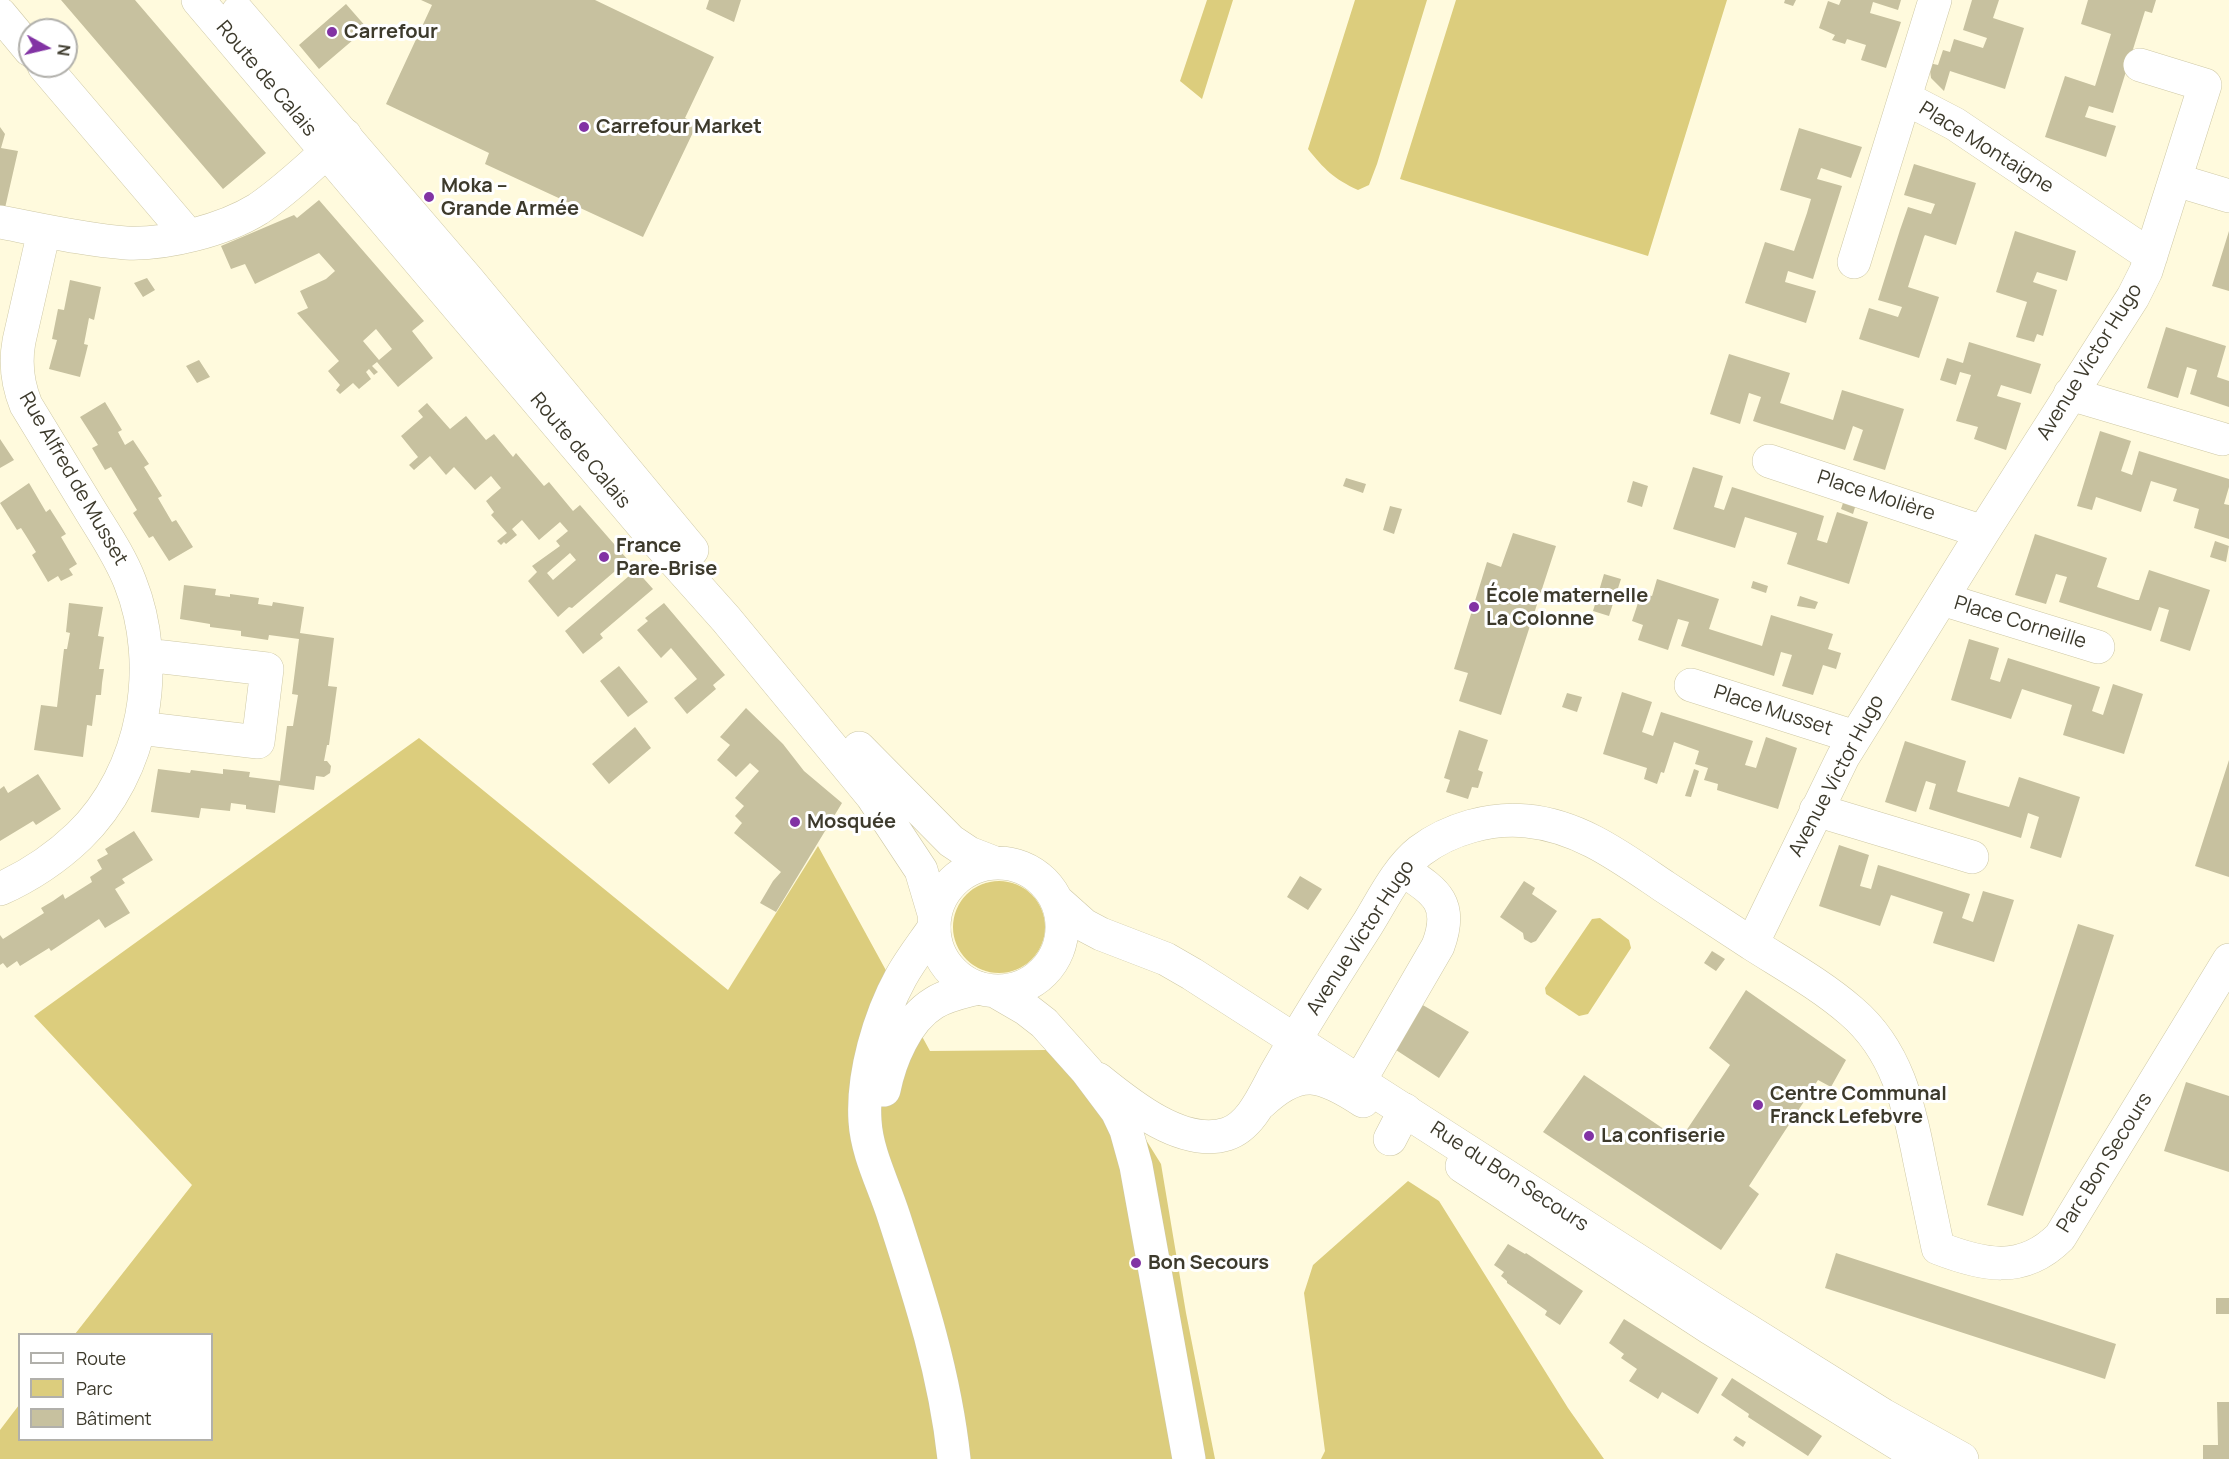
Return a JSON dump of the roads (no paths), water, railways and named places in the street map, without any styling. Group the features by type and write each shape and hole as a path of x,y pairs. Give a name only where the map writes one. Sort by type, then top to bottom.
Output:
{"street":[{"name":"Route de Calais","path":"198,0 336,143 618,459 729,599 823,709 886,777 951,841 969,853 995,863"},
{"name":"Route de Calais","path":"227,0 336,143 651,536 726,619 862,783 915,860 925,880 935,922"},
{"name":"Place Montaigne","path":"1935,0 1905,98 1955,124 2151,256"},
{"path":"0,14 18,36"},
{"name":"Avenue Victor Hugo","path":"1255,1108 1295,1040 1403,870 1419,852 1463,829 1493,822 1527,821 1576,833 1604,847 1752,944 1816,810 1855,737 2133,297 2146,271 2205,85 2140,65"},
{"path":"54,78 188,235"},
{"path":"1854,262 1905,98"},
{"path":"0,222 128,243 188,235 228,223 257,209 336,143"},
{"path":"2176,180 2229,196"},
{"name":"Rue Alfred de Musset","path":"0,889 38,869 79,836 90,824 119,780 139,728 146,694 146,655 141,619 130,581 116,552 26,405 18,381 16,356 44,231"},
{"path":"2070,394 2222,439"},
{"name":"Place Molière","path":"1769,461 1983,532"},
{"name":"Place Corneille","path":"1942,598 2098,647"},
{"path":"139,728 258,742 267,669 146,655"},
{"name":"Place Musset","path":"1692,685 1855,737"},
{"path":"1816,810 1972,857"},
{"path":"893,1214 881,1135 881,1111 887,1075 903,1040 926,1009 941,999 987,990 1017,988 1030,983 1051,963 1058,950 1062,935 1062,921 1056,900 1050,889 1030,872 1013,865 995,863 975,867 953,882 941,898 935,922 896,986 879,1030 868,1079 865,1108 867,1134 873,1158 932,1336 946,1402 954,1459"},
{"path":"1356,1087 1444,932 1445,921 1441,901 1428,887 1403,870"},
{"name":"Rue du Bon Secours","path":"1056,900 1084,925 1101,934 1166,959 1295,1040 1356,1087 1397,1124 1643,1285 1923,1459"},
{"path":"935,922 938,946 945,962 962,980 1026,1009 1044,1023 1087,1071 1117,1111 1132,1150 1189,1459"},
{"name":"Parc Bon Secours","path":"1752,944 1852,1011 1876,1035 1892,1062 1911,1114 1938,1248 1969,1260 1998,1264 2026,1260 2051,1246 2060,1238 2229,960"},
{"path":"1087,1071 1146,1115 1189,1133 1208,1136 1225,1135 1243,1125 1255,1108"},
{"name":"Rue du Bon Secours","path":"1255,1108 1278,1089 1306,1078 1323,1079 1356,1087"},
{"name":"Rue du Bon Secours","path":"1397,1124 1668,1280 1882,1415 1962,1459"}],"place":[{"name":"Carrefour","path":"332,32"},
{"name":"Carrefour Market","path":"584,127"},
{"name":"Moka – Grande Armée","path":"429,197"},
{"name":"France Pare-Brise","path":"604,557"},
{"name":"École maternelle La Colonne","path":"1474,607"},
{"name":"Mosquée","path":"795,822"},
{"name":"Centre Communal Franck Lefebvre","path":"1758,1105"},
{"name":"La confiserie","path":"1589,1136"},
{"name":"Bon Secours","path":"1136,1263"}]}
